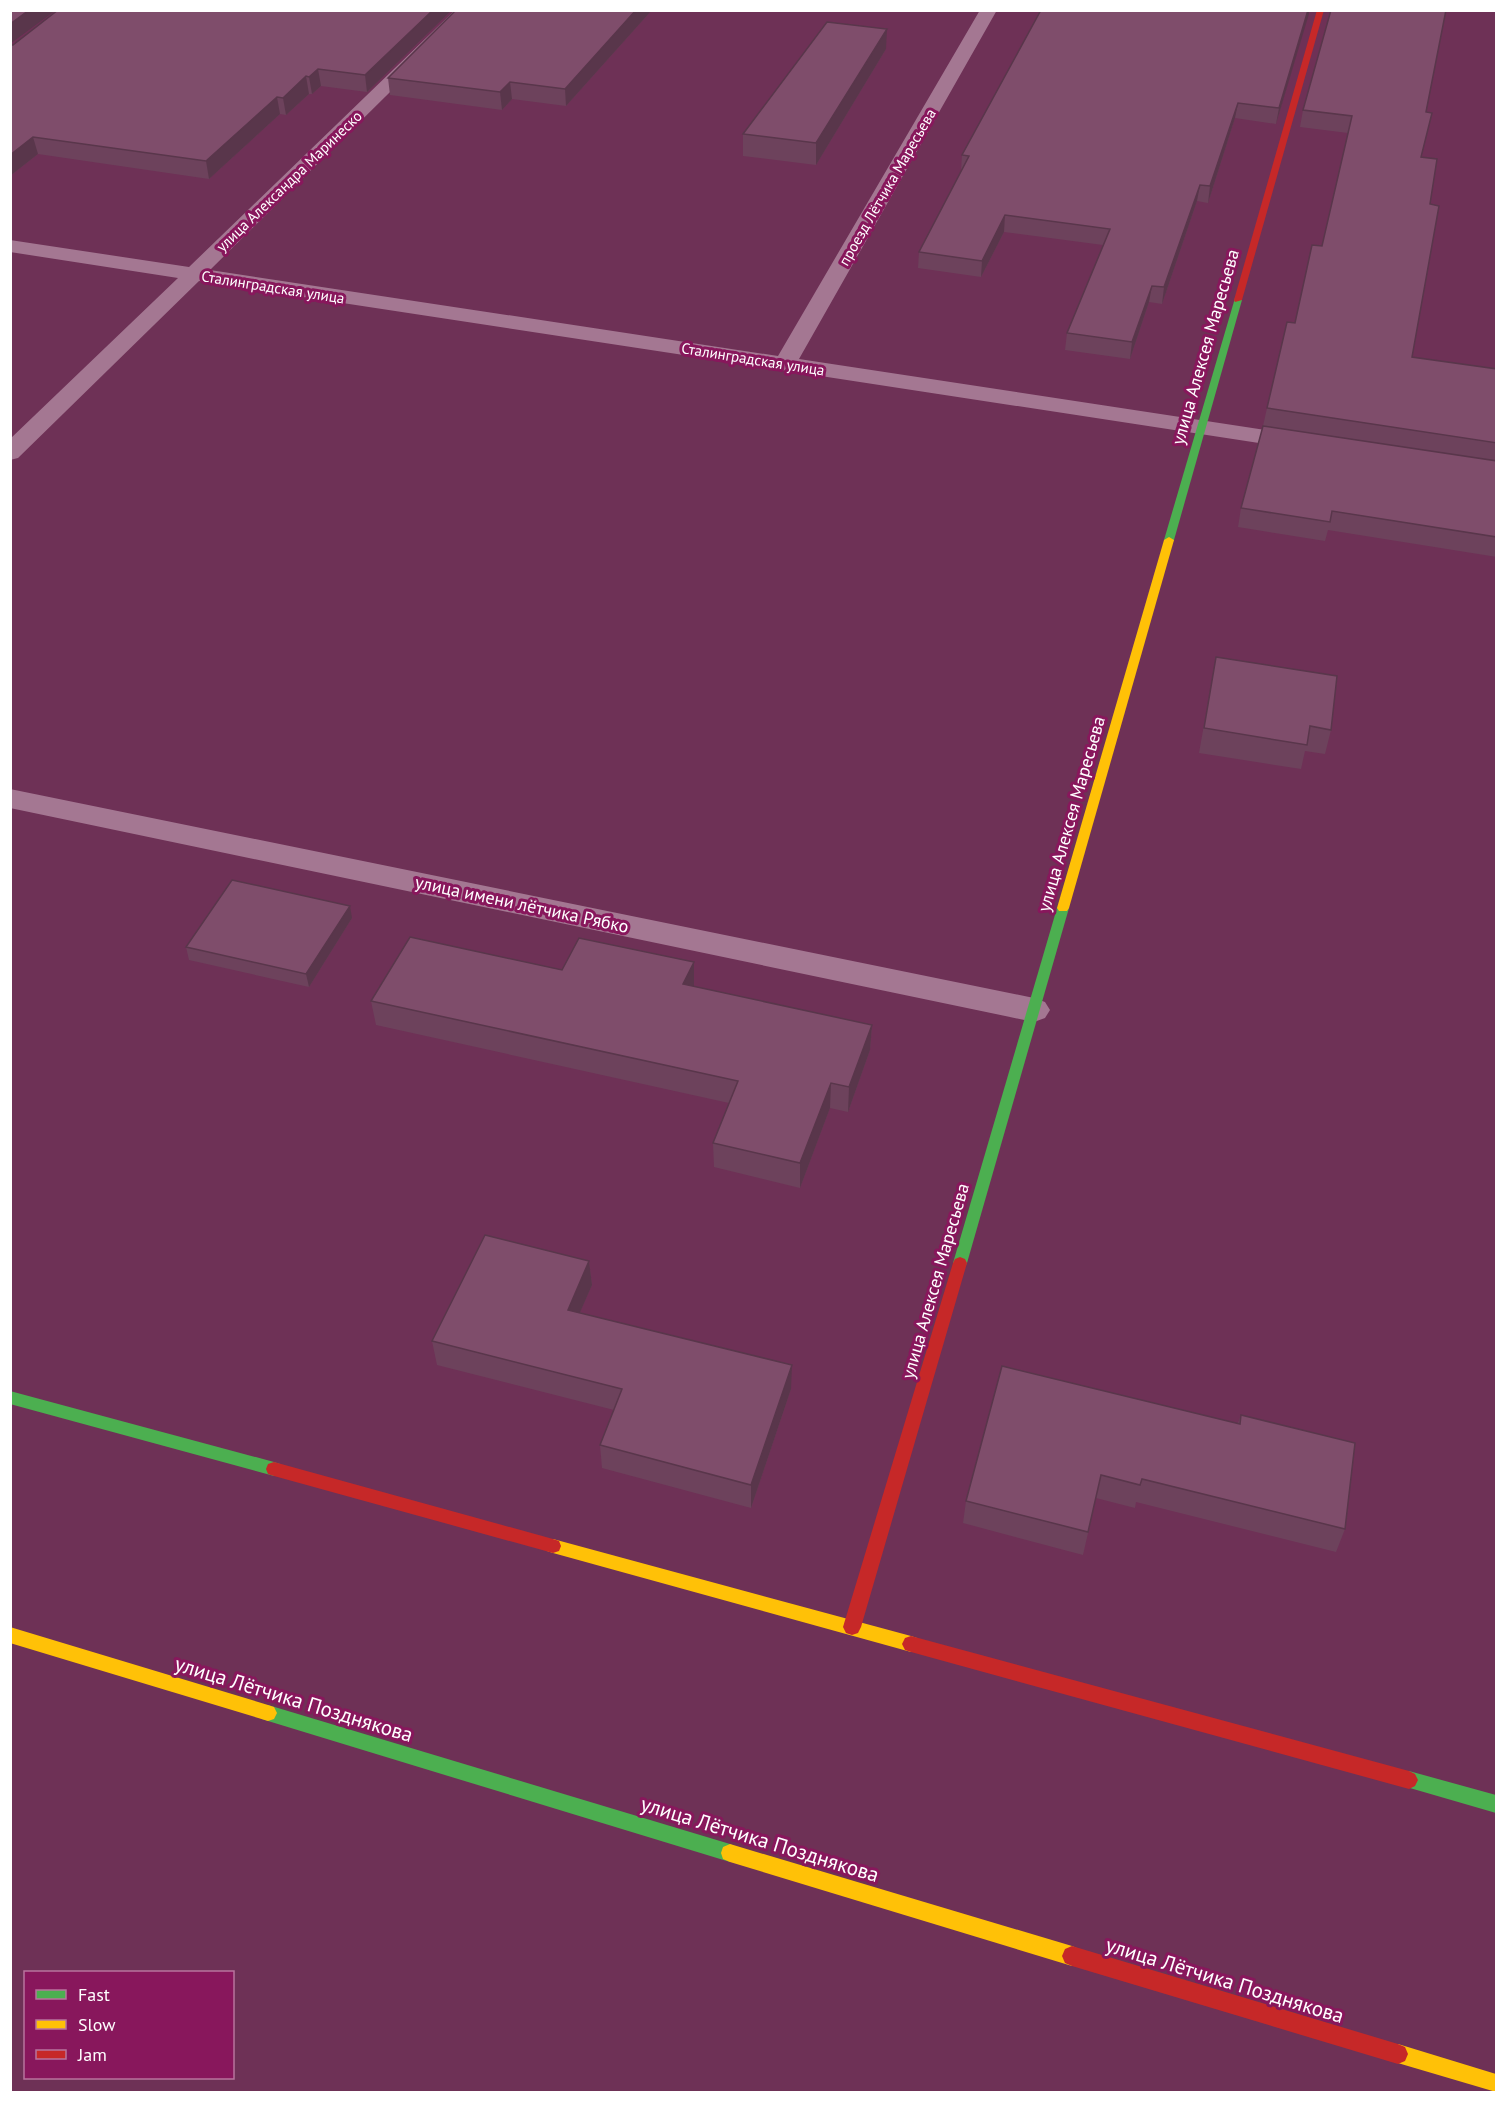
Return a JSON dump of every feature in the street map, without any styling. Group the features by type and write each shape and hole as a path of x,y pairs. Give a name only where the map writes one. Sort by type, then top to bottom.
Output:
{"street":[{"name":"улица Александра Маринеско","path":"10,453 465,10"},
{"name":"проезд Лётчика Маресьева","path":"785,364 989,10"},
{"name":"улица Алексея Маресьева","path":"852,1627 1034,1010 1321,10"},
{"name":"Сталинградская улица","path":"10,246 1331,447"},
{"name":"улица имени лётчика Рябко","path":"10,798 1034,1010"},
{"path":"10,1397 1497,1804"},
{"name":"улица Лётчика Позднякова","path":"10,1635 1497,2084"}],"building":[{"path":"10,10 29,10 10,24"},
{"path":"58,10 433,10 365,75 318,69 309,77 306,76 283,98 277,97 206,161 33,137 10,155 10,45"},
{"path":"456,10 636,10 565,89 510,82 500,92 388,78"},
{"path":"1041,10 1308,10 1279,108 1238,103 1210,186 1200,185 1164,287 1152,286 1132,342 1067,333 1110,229 1005,215 982,261 919,252 969,156 962,155"},
{"path":"1331,10 1446,10 1426,112 1432,113 1421,157 1437,159 1430,204 1439,206 1412,357 1497,369 1497,443 1267,408 1287,322 1295,323 1312,245 1322,246 1352,116 1303,110"},
{"path":"827,22 887,29 816,143 743,134"},
{"path":"1263,426 1497,461 1497,537 1332,511 1330,522 1241,508"},
{"path":"1216,657 1337,676 1331,730 1310,726 1307,745 1204,728"},
{"path":"232,880 350,906 306,974 186,947"},
{"path":"410,937 562,970 579,938 694,962 683,984 872,1025 849,1087 831,1083 800,1163 713,1143 738,1081 371,1001"},
{"path":"485,1235 589,1261 568,1310 792,1365 751,1485 600,1445 622,1389 432,1341"},
{"path":"1002,1366 1240,1424 1241,1415 1355,1443 1345,1529 1142,1479 1140,1485 1101,1475 1088,1532 966,1501"}],"traffic: fast":[{"path":"1169,540 1238,300"},
{"path":"960,1263 1063,908"},
{"path":"10,1397 274,1469"},
{"path":"268,1713 730,1853"},
{"path":"1409,1780 1496,1804"}],"traffic: slow":[{"path":"1063,908 1169,540"},
{"path":"553,1546 911,1644"},
{"path":"10,1635 268,1713"},
{"path":"730,1853 1072,1956"},
{"path":"1398,2054 1496,2084"}],"traffic: jam":[{"path":"1238,300 1321,10"},
{"path":"852,1627 960,1263"},
{"path":"274,1469 553,1546"},
{"path":"911,1644 1409,1780"},
{"path":"1072,1956 1398,2054"}]}
